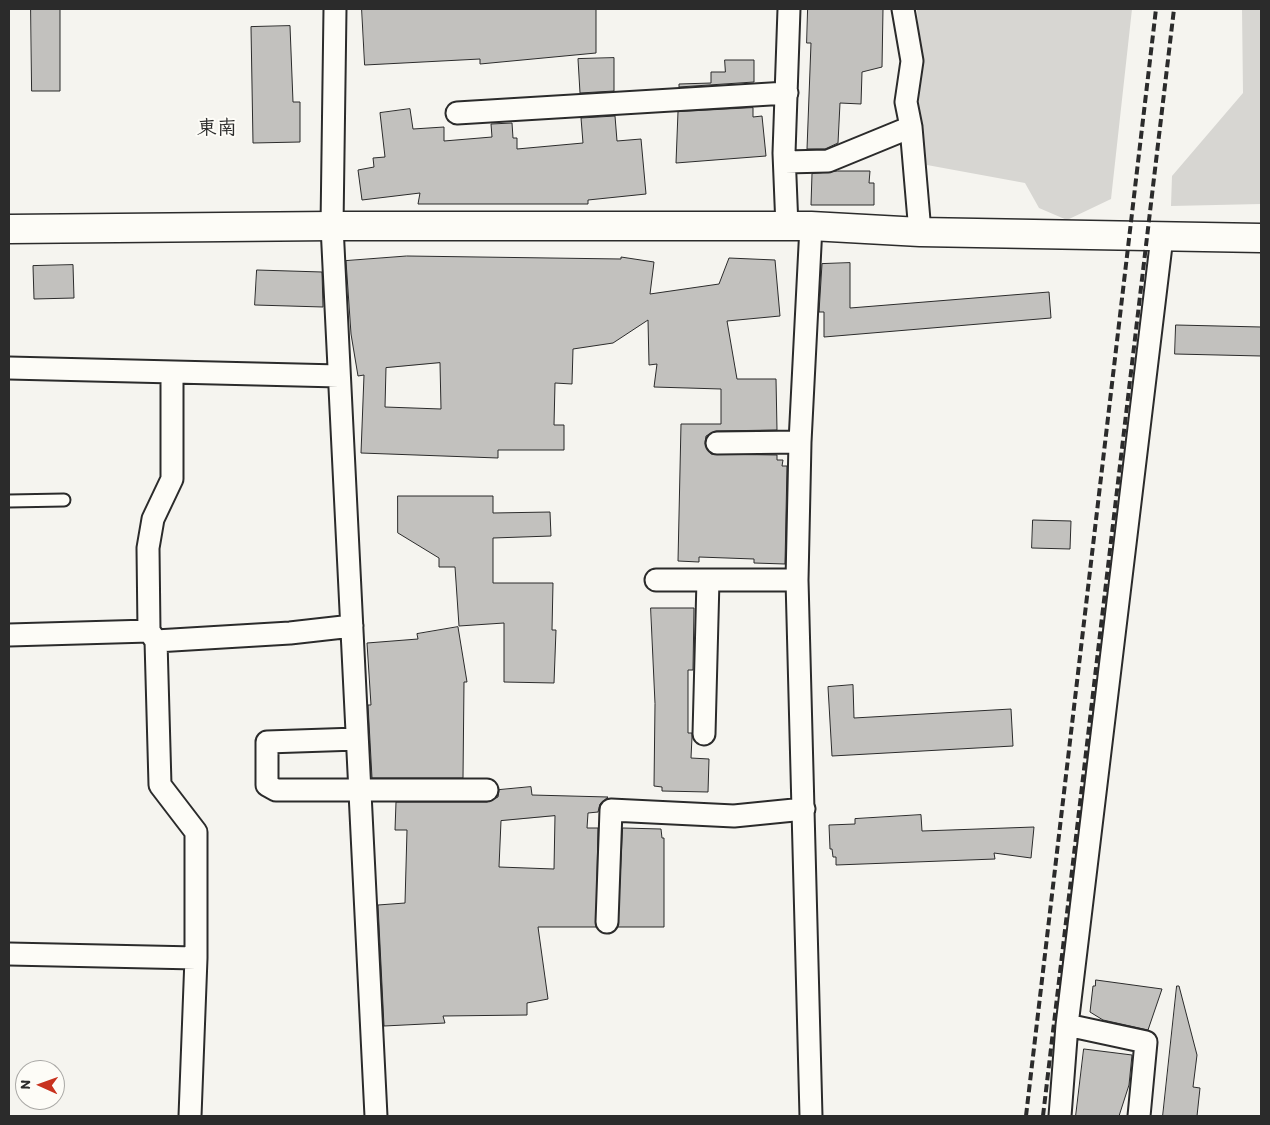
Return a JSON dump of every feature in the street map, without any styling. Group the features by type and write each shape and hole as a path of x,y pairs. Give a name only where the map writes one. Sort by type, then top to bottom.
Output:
{"street":[{"path":"335,9 332,226 376,1116"},
{"path":"790,9 785,162 799,227 800,442 797,580 811,1116"},
{"path":"903,9 912,61 906,102 911,127 920,232"},
{"path":"457,113 787,93"},
{"path":"785,162 828,160 911,127"},
{"path":"9,229 332,226 799,227 920,232 1261,238"},
{"path":"1060,1116 1067,1025 1162,237"},
{"path":"9,368 340,376"},
{"path":"172,372 172,479 153,518 148,548 160,785 196,832 196,958 190,1116"},
{"path":"717,443 800,442"},
{"path":"656,580 797,580"},
{"path":"704,734 708,580"},
{"path":"9,635 152,636 290,633 352,626"},
{"path":"357,739 267,742 267,785 276,790 487,790"},
{"path":"607,922 611,810 734,816 804,809"},
{"path":"9,954 196,958"},
{"path":"1067,1025 1146,1042 1139,1116"}],"lane":[{"path":"9,501 64,500"}],"shaded area":[{"path":"917,9 1132,9 1111,199 1067,220 1039,208 1025,183 927,165 916,122 920,58"},
{"path":"1242,9 1261,9 1261,204 1171,206 1172,176 1243,93"}],"building":[{"path":"31,9 60,9 60,91 32,91"},
{"path":"362,9 596,9 596,53 480,64 480,59 365,65"},
{"path":"808,9 883,9 882,67 862,72 861,104 840,103 838,143 825,149 807,149 811,43 807,43"},
{"path":"290,26 293,102 300,102 300,142 253,143 251,27"},
{"path":"614,58 614,91 580,93 578,59"},
{"path":"725,60 754,60 754,82 679,87 679,84 711,83 711,72 725,72"},
{"path":"753,108 753,117 762,116 766,156 676,163 678,112"},
{"path":"410,109 413,129 444,127 444,141 492,137 491,124 512,123 513,138 517,138 517,149 583,143 581,118 615,116 617,141 641,139 646,194 588,200 588,204 418,204 420,193 362,200 358,170 374,167 373,158 385,157 380,113"},
{"path":"838,171 870,171 869,183 874,183 874,205 811,205 812,174"},
{"path":"407,256 621,259 621,257 654,262 650,294 719,284 729,258 775,260 780,316 727,321 737,379 776,379 777,430 716,431 706,436 705,444 711,454 777,455 777,460 783,460 782,466 787,466 785,564 754,563 754,559 699,557 699,562 678,561 681,424 721,424 721,389 654,387 657,364 649,365 648,320 613,343 573,349 572,384 555,383 554,425 564,425 564,450 498,450 498,458 361,453 364,375 358,376 351,334 346,261","holes":["440,363 441,409 385,407 386,368"]},
{"path":"850,263 850,308 1049,292 1051,318 824,337 824,312 819,312 822,264"},
{"path":"73,265 74,298 34,299 33,266"},
{"path":"257,270 322,272 323,307 255,305"},
{"path":"1176,325 1261,327 1261,356 1175,354"},
{"path":"398,496 493,496 493,513 550,512 551,536 493,538 493,583 553,583 552,630 556,630 554,683 504,682 504,623 459,626 455,567 439,567 439,558 398,533"},
{"path":"1033,520 1071,521 1070,549 1032,548"},
{"path":"651,608 694,608 693,670 688,670 688,733 692,733 691,758 709,759 708,792 662,791 662,787 654,786 655,704"},
{"path":"458,627 467,682 464,682 463,778 372,778 368,705 371,705 367,643 418,639 417,634"},
{"path":"853,685 854,718 1011,709 1013,746 832,756 828,687"},
{"path":"531,787 532,795 608,797 600,804 598,812 588,813 587,828 598,828 596,927 538,927 548,999 527,1003 527,1015 443,1016 445,1023 384,1026 378,905 405,903 407,830 395,830 396,802 487,802 498,797 499,790","holes":["555,816 554,869 499,867 501,821"]},
{"path":"921,815 922,831 1034,827 1031,858 994,853 995,859 836,865 836,857 833,857 832,849 830,849 829,825 855,824 855,819"},
{"path":"623,828 661,829 662,838 664,838 664,927 618,927"},
{"path":"1096,980 1162,989 1148,1030 1103,1020 1090,1012 1093,986 1095,986"},
{"path":"1177,986 1179,986 1197,1055 1193,1087 1200,1088 1197,1116 1163,1116"},
{"path":"1084,1049 1132,1055 1129,1085 1119,1116 1076,1116"}],"railway":[{"path":"1026,1116 1156,9"},
{"path":"1043,1116 1174,9"}],"district":[{"name":"東南","path":"217,129"}]}
